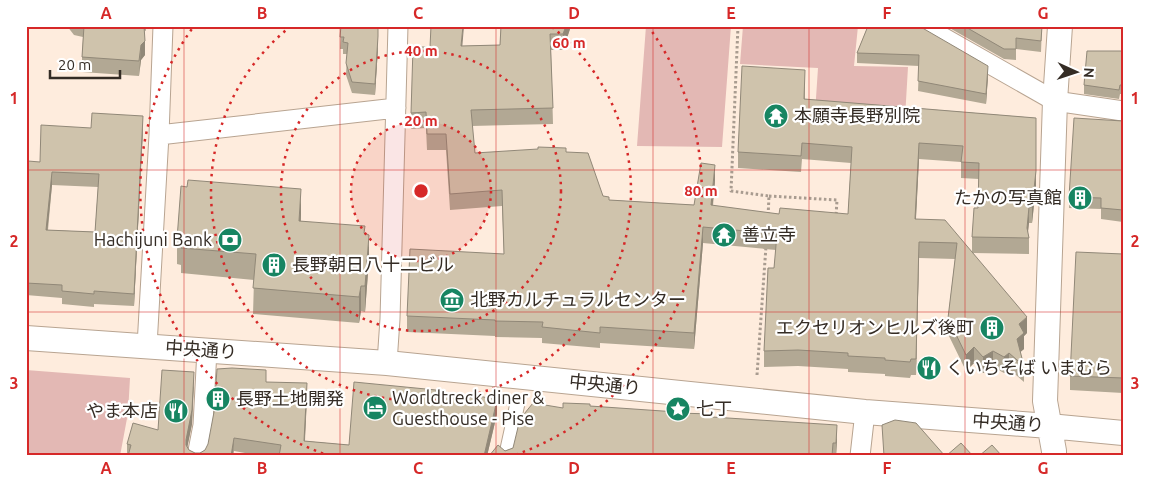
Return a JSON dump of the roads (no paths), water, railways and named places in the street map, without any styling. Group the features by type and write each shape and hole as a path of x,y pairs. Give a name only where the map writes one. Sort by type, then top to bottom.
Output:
{"street":[{"path":"146,346 159,135 163,26"},
{"path":"387,363 390,319 398,26"},
{"path":"923,26 1055,101 1123,111"},
{"path":"1054,456 1044,401 1055,101 1060,26"},
{"path":"159,135 396,108"},
{"name":"中央通り","path":"26,338 387,363 865,412 1123,433"},
{"path":"197,456 203,425 207,350"},
{"path":"506,456 518,401"},
{"path":"860,456 865,412"}],"place":[{"name":"本願寺長野別院","path":"776,116"},
{"name":"たかの写真館","path":"1080,198"},
{"name":"善立寺","path":"724,235"},
{"name":"Hachijuni Bank","path":"230,240"},
{"name":"長野朝日八十二ビル","path":"274,265"},
{"name":"北野カルチュラルセンター","path":"452,300"},
{"name":"エクセリオンヒルズ後町","path":"992,328"},
{"name":"くいちそば いまむら","path":"929,368"},
{"name":"長野土地開発","path":"218,399"},
{"name":"Worldtreck diner & Guesthouse - Pise","path":"375,408"},
{"name":"七丁","path":"678,409"},
{"name":"やま本店","path":"176,411"}]}
